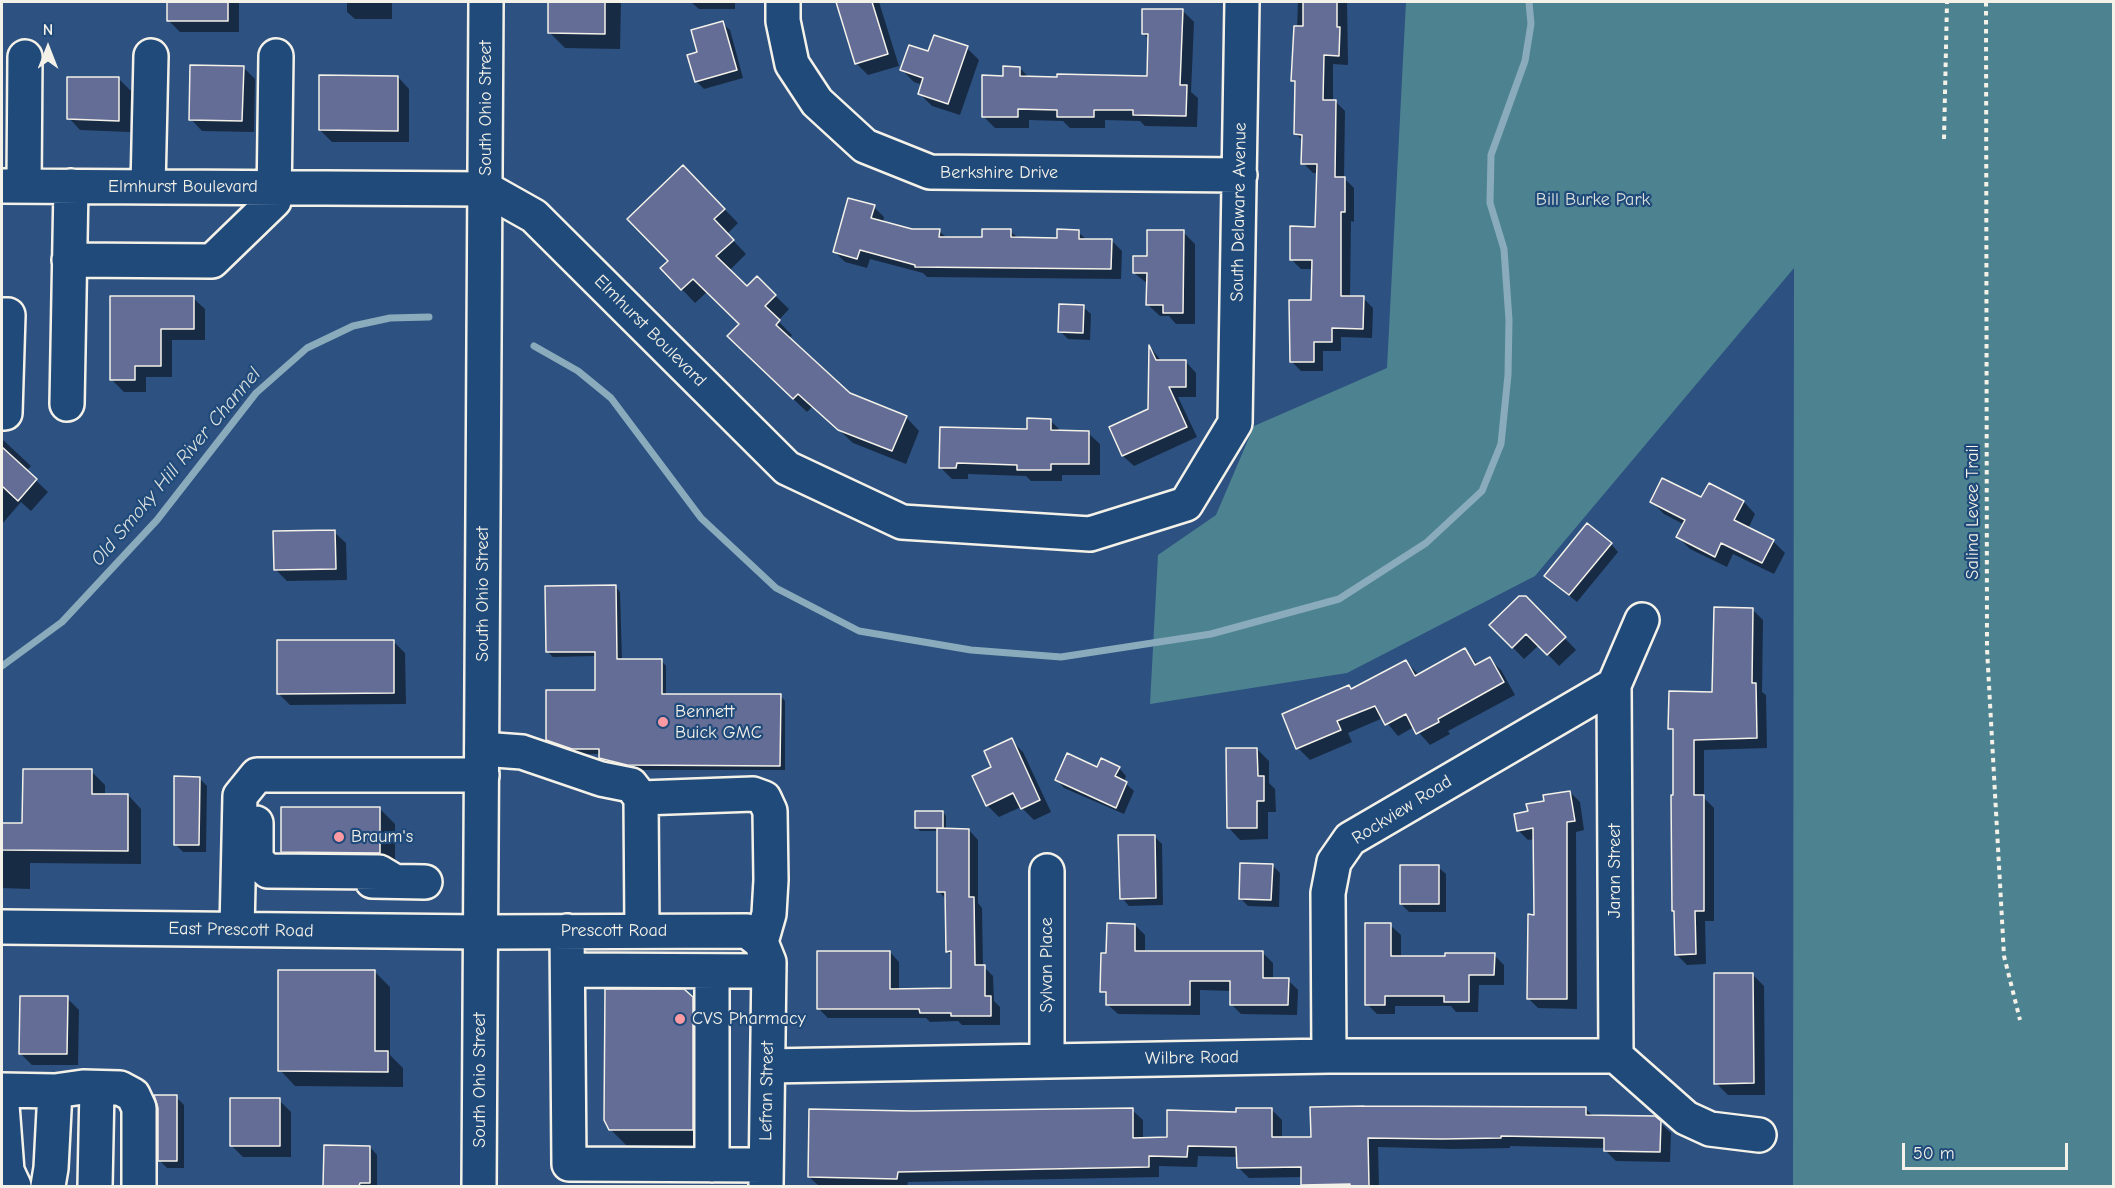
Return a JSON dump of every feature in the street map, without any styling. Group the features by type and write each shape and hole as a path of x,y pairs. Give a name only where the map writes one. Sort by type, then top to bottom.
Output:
{"street":[{"name":"South Ohio Street","path":"479,1186 486,2"},
{"name":"Berkshire Drive","path":"783,2 783,21 792,64 817,102 865,146 930,172 1240,175"},
{"name":"South Delaware Avenue","path":"1235,423 1242,2"},
{"path":"148,187 150,56"},
{"path":"69,260 212,261 274,201 276,56"},
{"path":"13,186 25,57"},
{"name":"Elmhurst Boulevard","path":"13,186 486,189 534,216 787,468 902,522 1090,534 1186,504 1235,423"},
{"path":"67,404 71,186"},
{"path":"2,315 8,315 5,413 2,413"},
{"path":"1614,685 1642,620"},
{"name":"Rockview Road","path":"1329,1056 1328,893 1334,862 1350,839 1614,685"},
{"name":"Jaran Street","path":"1614,685 1616,1056"},
{"path":"237,930 240,796 257,775 482,762 522,752 601,779 631,785 641,798 642,931"},
{"path":"257,775 256,860 268,871 379,872 410,881"},
{"name":"Lefran Street","path":"641,798 753,794 764,798 770,811 769,914 759,948 768,1066 766,1176"},
{"name":"Sylvan Place","path":"1047,871 1047,1060"},
{"path":"238,881 410,881"},
{"path":"395,931 410,881"},
{"name":"East Prescott Road","path":"2,927 481,932"},
{"path":"567,931 569,1164 712,1165 766,1176"},
{"name":"Prescott Road","path":"481,932 642,931 759,948"},
{"path":"568,970 712,972 759,948"},
{"path":"712,972 712,1165"},
{"name":"Wilbre Road","path":"768,1066 1329,1056 1616,1056"},
{"path":"1616,1056 1686,1118 1710,1129 1759,1135"},
{"path":"2,1090 56,1091 83,1087 120,1089 133,1095 139,1108 139,1186"},
{"path":"95,1186 97,1088"},
{"path":"48,1186 56,1091"},
{"path":"2,1105 7,1171 14,1186"}],"path":[{"path":"1944,139 1947,2"},
{"name":"Salina Levee Trail","path":"1986,2 1987,649 2004,956 2020,1020"}],"green space":[{"name":"Bill Burke Park","path":"1406,2 2113,2 2113,1186 1793,1186 1794,268 1535,576 1347,673 1150,704 1158,555 1216,515 1254,426 1387,368"}],"building":[{"path":"167,2 228,2 228,21 167,21"},
{"path":"548,2 605,2 605,34 548,33"},
{"path":"836,2 872,2 888,54 855,64"},
{"path":"1303,2 1337,2 1337,27 1340,27 1339,56 1324,55 1323,100 1336,100 1335,177 1345,177 1345,212 1341,212 1341,296 1364,296 1363,329 1332,328 1332,342 1314,342 1314,362 1290,362 1289,300 1311,300 1312,260 1290,260 1290,226 1315,227 1317,164 1301,164 1302,135 1294,134 1295,81 1291,81 1294,26 1303,26"},
{"path":"1142,9 1183,9 1180,85 1187,85 1186,116 1133,115 1133,110 1094,110 1094,117 1057,117 1057,110 1018,109 1018,117 982,117 982,75 1003,76 1003,66 1020,67 1020,76 1057,77 1057,74 1147,76 1148,34 1142,34"},
{"path":"723,21 737,70 695,82 687,55 697,52 691,30"},
{"path":"934,35 968,46 948,104 918,94 923,78 900,70 909,45 928,51"},
{"path":"190,65 244,66 242,121 189,120"},
{"path":"319,75 398,76 398,131 319,130"},
{"path":"67,77 119,77 119,121 67,119"},
{"path":"683,165 725,209 714,219 734,240 716,256 747,286 757,276 776,295 765,306 780,320 776,325 850,393 907,416 892,451 838,430 798,394 793,399 727,336 739,324 693,279 681,290 660,268 668,261 627,219"},
{"path":"848,198 875,205 871,218 912,229 940,229 939,237 982,237 982,229 1011,229 1011,237 1057,238 1057,229 1079,230 1079,239 1112,239 1111,269 915,267 915,265 860,250 857,259 833,252"},
{"path":"1147,230 1184,230 1183,313 1163,313 1163,305 1146,305 1147,273 1133,273 1133,256 1147,256"},
{"path":"110,296 194,296 194,329 161,329 161,366 135,366 135,380 110,380"},
{"path":"1059,304 1084,305 1083,333 1058,332"},
{"path":"1149,345 1156,360 1186,360 1186,387 1169,387 1187,427 1122,456 1109,427 1148,409"},
{"path":"1027,418 1051,419 1051,430 1089,431 1089,464 1051,464 1051,470 1017,470 1017,465 957,463 956,468 939,468 940,427 1027,429"},
{"path":"2,447 37,479 18,501 2,486"},
{"path":"1662,478 1701,497 1709,483 1744,501 1734,520 1774,540 1762,563 1721,543 1715,557 1676,537 1685,520 1650,502"},
{"path":"1587,523 1612,543 1569,595 1544,576"},
{"path":"335,530 336,569 274,570 273,531"},
{"name":"Bennett Buick GMC","path":"616,585 617,659 662,659 662,694 781,694 780,766 627,765 599,758 599,749 572,749 546,740 546,690 595,690 595,652 546,652 545,586"},
{"path":"1519,596 1526,596 1566,637 1547,655 1526,634 1512,648 1489,625"},
{"path":"1714,607 1753,608 1752,683 1756,683 1757,738 1694,740 1694,795 1704,795 1704,911 1695,911 1696,954 1675,955 1674,911 1672,911 1673,729 1668,729 1669,691 1712,692"},
{"path":"277,640 394,640 394,693 277,694"},
{"path":"1465,648 1475,665 1490,657 1504,682 1416,734 1406,714 1385,725 1375,706 1337,721 1341,730 1296,749 1282,714 1349,685 1351,689 1406,660 1415,676"},
{"path":"1012,738 1040,800 1021,809 1013,793 986,806 972,776 991,767 984,751"},
{"path":"1226,748 1257,748 1258,776 1264,776 1264,801 1257,801 1257,828 1227,828"},
{"path":"1067,753 1097,767 1101,758 1120,767 1115,776 1127,782 1116,808 1055,780"},
{"path":"23,769 92,769 92,794 128,794 128,851 2,850 2,823 22,823"},
{"path":"174,776 200,777 199,845 174,845"},
{"path":"1570,791 1575,821 1567,822 1567,999 1527,999 1528,914 1534,915 1533,828 1517,831 1514,814 1528,811 1526,804 1544,801 1543,795"},
{"path":"281,807 380,807 380,853 281,852"},
{"path":"915,811 943,811 943,828 915,828"},
{"path":"937,828 969,829 969,897 974,897 975,965 985,965 985,996 991,996 991,1016 920,1013 919,1009 817,1009 817,951 890,951 890,989 951,988 951,951 946,952 945,892 937,892"},
{"path":"1118,835 1155,835 1156,898 1120,899"},
{"path":"1240,863 1273,864 1271,900 1239,899"},
{"path":"1400,865 1439,865 1439,904 1400,904"},
{"path":"1107,923 1135,924 1135,951 1263,951 1263,978 1289,978 1288,1005 1230,1005 1230,981 1190,981 1190,1005 1106,1005 1106,992 1100,992 1101,953 1106,953"},
{"path":"1365,923 1391,923 1391,956 1495,953 1494,975 1469,975 1469,1002 1444,1002 1444,996 1385,996 1385,1005 1365,1005"},
{"path":"278,970 375,970 375,1051 388,1051 388,1072 278,1071"},
{"path":"1714,973 1753,973 1754,1083 1714,1084"},
{"name":"CVS Pharmacy","path":"605,989 684,989 693,997 693,1130 609,1130 604,1120"},
{"path":"20,996 68,996 67,1054 19,1054"},
{"path":"154,1095 177,1095 177,1161 158,1161 158,1108"},
{"path":"230,1098 280,1098 280,1146 230,1146"},
{"path":"1310,1107 1586,1107 1586,1115 1655,1116 1661,1121 1660,1152 1604,1151 1604,1138 1501,1136 1501,1138 1442,1139 1368,1138 1369,1186 1301,1185 1301,1167 1237,1168 1236,1147 1188,1146 1187,1157 1149,1156 1149,1167 898,1172 897,1179 808,1177 809,1109 913,1111 1133,1108 1133,1138 1167,1137 1167,1110 1236,1112 1236,1108 1272,1108 1272,1137 1311,1137"},
{"path":"324,1145 370,1146 370,1183 360,1183 359,1186 323,1186"}],"waterway":[{"name":"Old Smoky Hill River Channel","path":"534,346 578,371 611,398 701,518 776,588 859,631 971,650 1061,657 1211,634 1339,599 1426,543 1482,491 1501,444 1508,375 1509,320 1504,249 1490,203 1491,155 1525,61 1531,24 1529,2"},
{"name":"Old Smoky Hill River Channel","path":"2,666 62,622 157,520 256,393 307,348 353,326 390,318 429,317"}],"place":[{"name":"Bennett Buick GMC","path":"663,722"},
{"name":"Braum's","path":"339,837"},
{"name":"CVS Pharmacy","path":"680,1019"}]}
